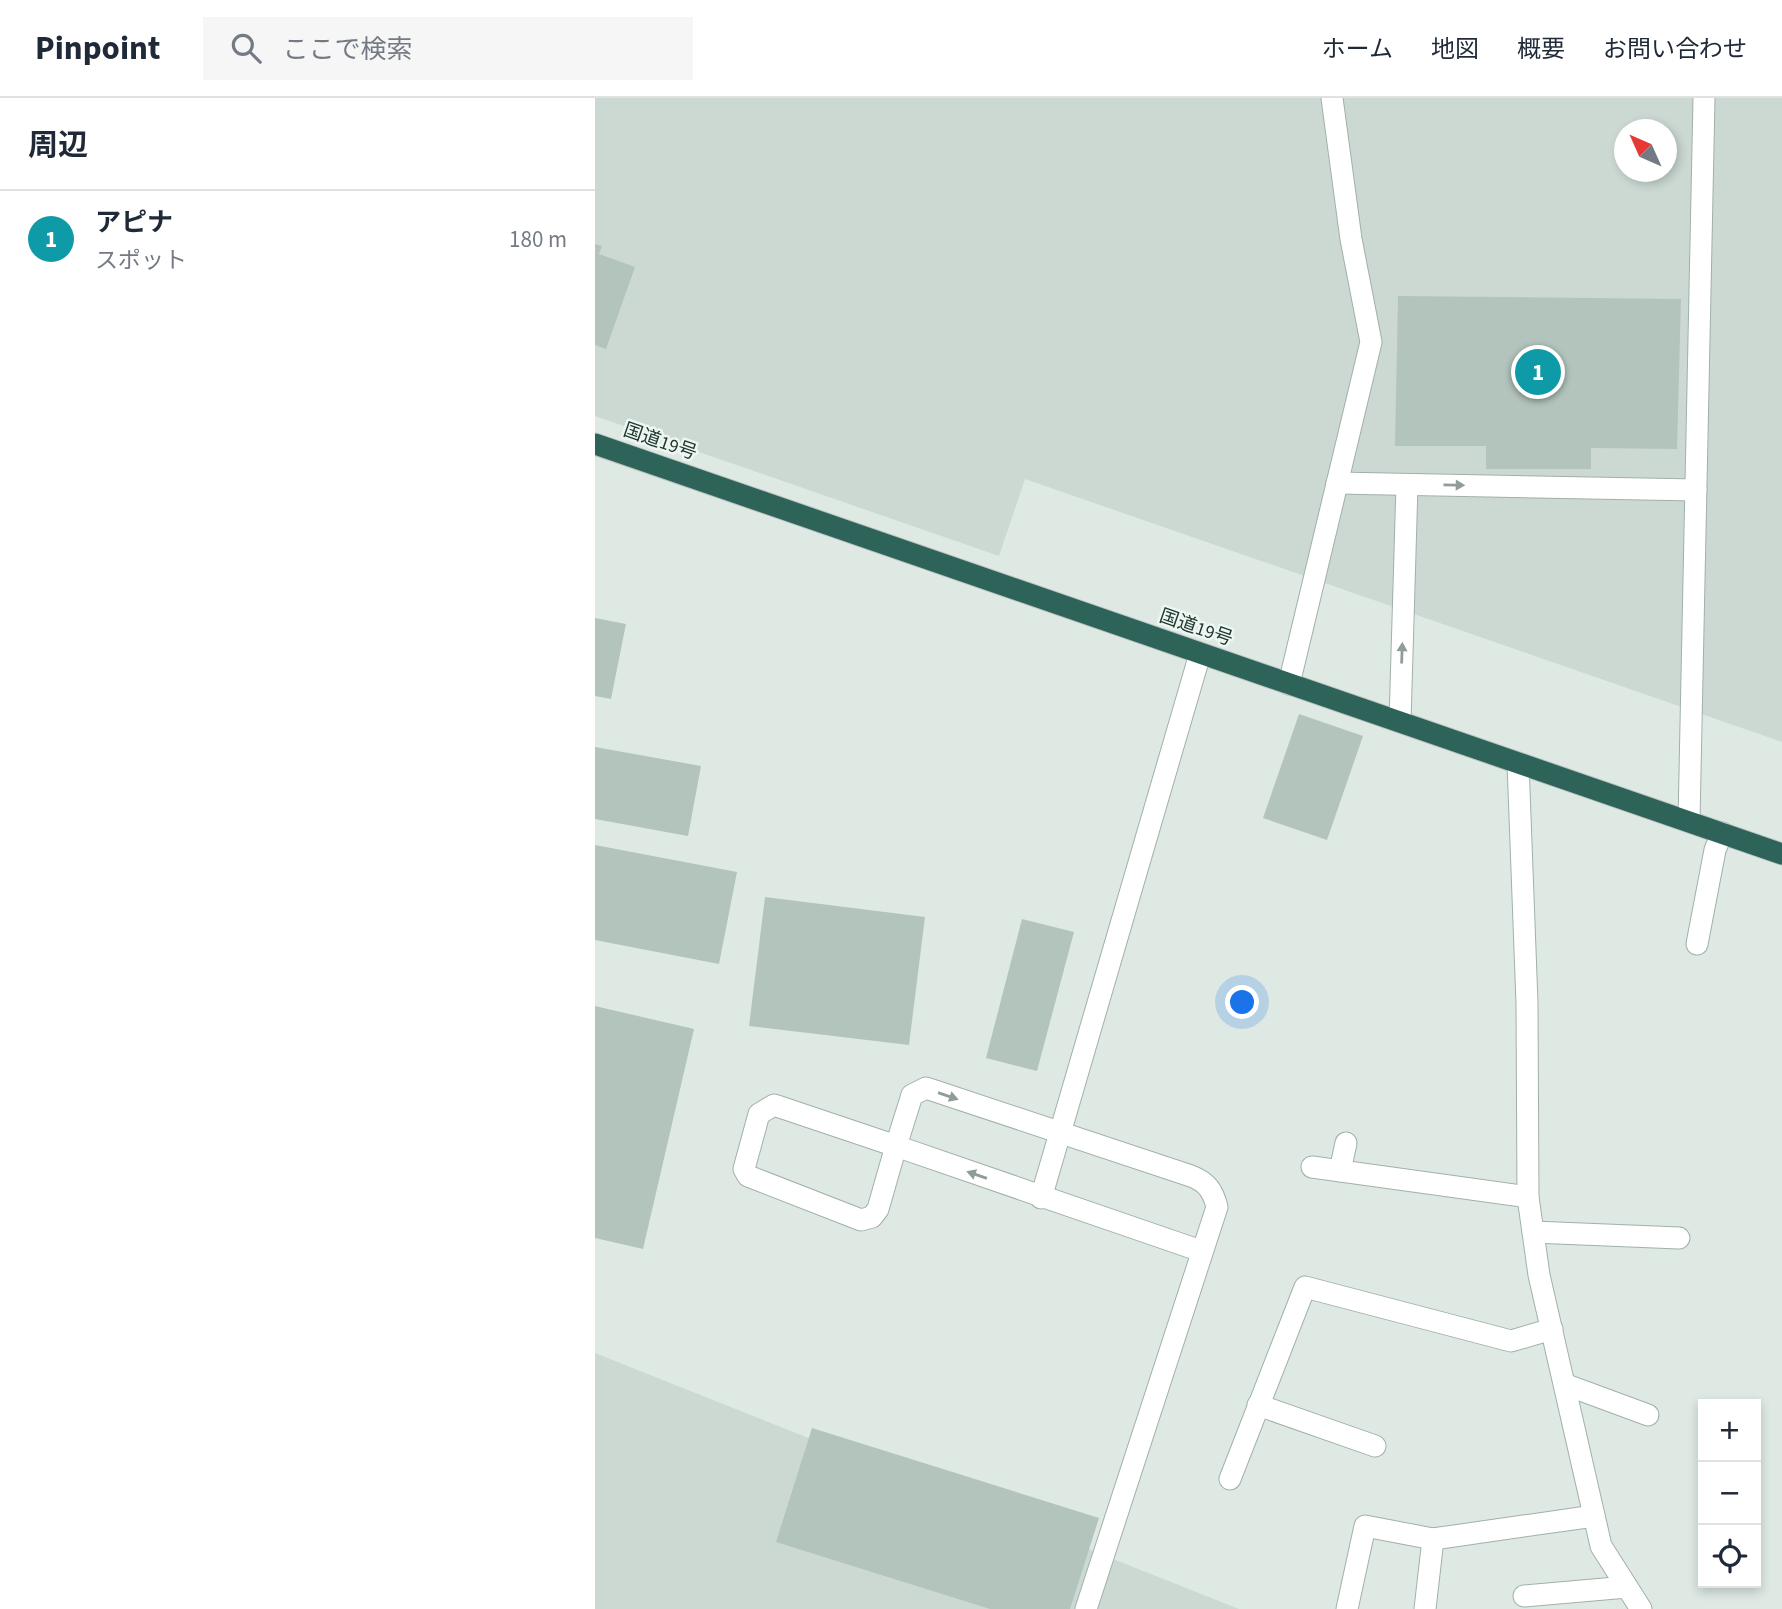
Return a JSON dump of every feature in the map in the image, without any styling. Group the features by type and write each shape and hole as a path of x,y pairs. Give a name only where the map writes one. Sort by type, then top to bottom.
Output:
{"highway":[{"name":"国道19号","path":"595,444 1782,853"}],"street":[{"path":"1289,684 1371,342 1351,239 1332,98"},
{"path":"1689,821 1704,98"},
{"path":"1337,483 1696,490"},
{"path":"1400,721 1408,485"},
{"path":"1041,1198 1200,654"},
{"path":"1518,763 1527,1003 1528,1197 1533,1232 1601,1546 1641,1609"},
{"path":"1697,944 1716,850 1723,833"},
{"path":"1086,1609 1217,1207 1213,1192 1202,1180 1060,1135 926,1088 912,1096 896,1146 879,1209 872,1217 861,1220 755,1181 744,1169 758,1114 774,1105 896,1146 1041,1198 1201,1251"},
{"path":"1341,1171 1346,1143"},
{"path":"1312,1167 1528,1197"},
{"path":"1533,1232 1679,1238"},
{"path":"1230,1479 1305,1287 1511,1341 1552,1329"},
{"path":"1564,1384 1648,1415"},
{"path":"1258,1405 1375,1446"},
{"path":"1347,1609 1365,1526 1433,1539 1594,1516"},
{"path":"1425,1609 1433,1539"},
{"path":"1524,1596 1627,1587"}],"shaded area":[{"path":"595,98 1782,98 1782,742 1025,479 999,556 595,416"},
{"path":"595,1353 1239,1609 595,1609"}],"building":[{"path":"595,244 602,246 599,254 635,267 606,349 595,345"},
{"path":"1398,296 1681,299 1677,449 1591,448 1591,469 1486,469 1486,446 1395,446"},
{"path":"595,618 626,624 611,699 595,696"},
{"path":"1299,714 1363,736 1327,840 1263,818"},
{"path":"595,747 701,766 688,836 595,819"},
{"path":"595,845 737,872 719,964 595,940"},
{"path":"765,897 925,917 909,1045 749,1026"},
{"path":"1022,919 1074,932 1037,1071 986,1058"},
{"path":"595,1006 694,1029 643,1249 595,1238"},
{"path":"812,1428 1099,1518 1070,1609 990,1609 776,1542"}],"place":[{"name":"アピナ","path":"1538,372"}]}
